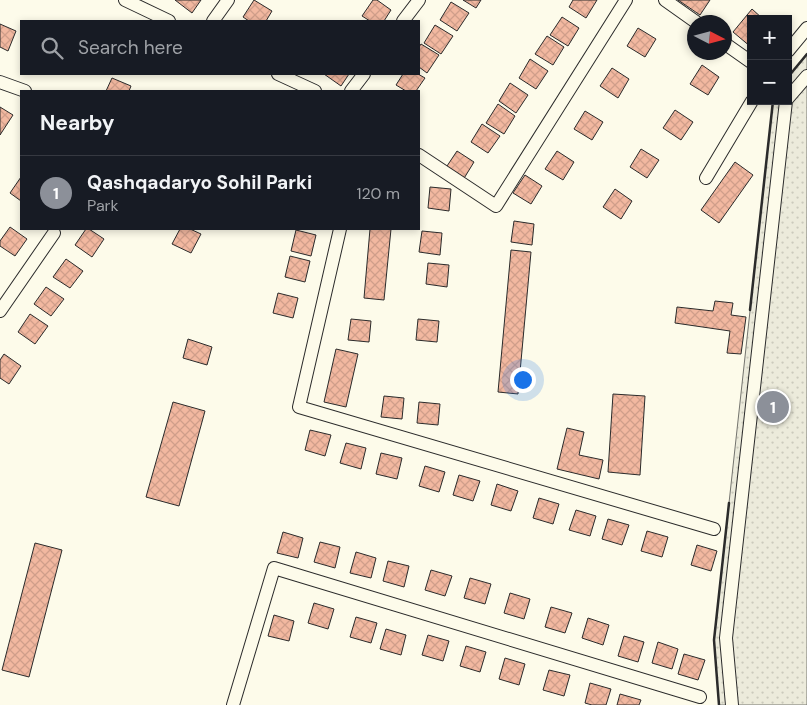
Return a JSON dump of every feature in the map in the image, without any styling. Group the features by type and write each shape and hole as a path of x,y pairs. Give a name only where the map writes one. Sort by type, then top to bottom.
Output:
{"street":[{"path":"125,0 167,20"},
{"path":"214,20 228,0"},
{"path":"404,20 419,0"},
{"path":"420,156 496,206 626,0"},
{"path":"665,0 687,16"},
{"path":"792,46 807,28"},
{"path":"732,49 748,60"},
{"path":"279,75 297,87 310,90"},
{"path":"353,90 363,75"},
{"path":"792,94 807,76"},
{"path":"0,82 21,90"},
{"path":"706,178 750,105"},
{"path":"732,705 726,638 786,105"},
{"path":"340,230 299,407 714,529"},
{"path":"0,310 54,233"},
{"path":"233,705 274,568 700,697"}],"shaded area":[{"path":"807,54 807,705 719,705 714,640 773,105 792,105 792,72"}],"building":[{"path":"175,0 201,0 192,13"},
{"path":"254,0 272,11 267,20 248,20 243,17"},
{"path":"373,0 377,0 391,10 385,20 368,20 362,16"},
{"path":"463,0 481,0 476,8"},
{"path":"573,0 597,0 586,18 569,7"},
{"path":"678,0 710,0 700,15"},
{"path":"451,2 469,13 457,31 440,20"},
{"path":"752,9 759,15 747,15"},
{"path":"747,15 747,44 733,32"},
{"path":"562,17 579,28 568,46 550,35"},
{"path":"0,24 16,31 8,51 0,47"},
{"path":"435,25 453,36 441,54 424,43"},
{"path":"638,28 656,39 645,57 627,46"},
{"path":"547,36 564,47 553,65 535,54"},
{"path":"421,44 439,55 427,73 420,68"},
{"path":"530,59 548,71 536,89 519,78"},
{"path":"702,65 719,77 708,95 690,84"},
{"path":"612,68 629,79 618,98 600,86"},
{"path":"325,75 348,75 341,86"},
{"path":"402,75 420,75 425,78 417,90 404,90 396,85"},
{"path":"112,78 131,86 129,90 106,90"},
{"path":"510,83 528,95 516,113 499,101"},
{"path":"498,104 515,116 504,134 486,123"},
{"path":"0,107 13,115 0,135"},
{"path":"675,110 693,122 681,140 663,128"},
{"path":"585,111 603,122 592,140 574,129"},
{"path":"482,124 500,136 488,153 471,142"},
{"path":"641,149 659,160 647,178 630,167"},
{"path":"457,151 474,162 463,180 445,169"},
{"path":"557,151 574,162 563,180 545,169"},
{"path":"735,162 753,175 719,223 701,210"},
{"path":"525,175 542,186 531,204 513,193"},
{"path":"20,178 20,200 10,193"},
{"path":"430,187 451,189 449,211 428,208"},
{"path":"615,189 632,201 621,219 603,207"},
{"path":"514,221 534,224 532,245 511,242"},
{"path":"10,227 27,239 15,256 0,246 0,241"},
{"path":"85,230 90,230 104,239 92,257 75,245"},
{"path":"179,230 192,230 201,234 191,253 172,244"},
{"path":"296,230 316,235 311,256 291,251"},
{"path":"370,230 391,230 384,300 364,298"},
{"path":"422,231 442,233 440,255 419,252"},
{"path":"511,250 531,252 518,394 498,392"},
{"path":"290,256 310,261 305,282 285,277"},
{"path":"66,259 83,271 70,288 53,277"},
{"path":"428,263 449,265 447,287 426,284"},
{"path":"46,287 64,299 51,316 34,304"},
{"path":"278,293 298,298 293,318 273,313"},
{"path":"715,301 733,303 731,315 746,317 741,354 727,353 730,331 675,323 677,307 713,311"},
{"path":"30,314 48,326 35,344 18,332"},
{"path":"351,319 371,321 369,342 348,340"},
{"path":"418,319 439,321 437,342 416,340"},
{"path":"188,339 212,347 207,365 183,358"},
{"path":"336,349 358,354 346,407 324,402"},
{"path":"4,354 21,366 9,384 0,378 0,360"},
{"path":"613,394 645,396 640,475 608,472"},
{"path":"384,396 404,398 402,419 381,417"},
{"path":"173,402 205,411 179,506 146,497"},
{"path":"419,402 440,404 438,425 417,423"},
{"path":"567,428 584,432 579,455 603,460 599,479 557,469"},
{"path":"310,430 331,435 325,456 305,450"},
{"path":"346,443 366,448 361,469 340,463"},
{"path":"381,453 402,458 397,479 376,474"},
{"path":"425,466 445,472 439,492 419,486"},
{"path":"459,475 480,481 473,501 453,495"},
{"path":"497,484 518,491 511,511 491,505"},
{"path":"539,498 559,504 553,524 533,518"},
{"path":"576,510 596,516 590,536 569,530"},
{"path":"608,519 629,525 622,545 602,539"},
{"path":"647,531 668,537 662,557 641,551"},
{"path":"283,532 303,538 298,558 277,553"},
{"path":"320,542 340,547 335,568 314,562"},
{"path":"35,543 62,550 29,677 2,670"},
{"path":"697,545 717,551 711,571 691,565"},
{"path":"356,552 376,558 371,578 350,573"},
{"path":"388,561 409,566 404,587 383,581"},
{"path":"431,570 452,576 445,596 425,590"},
{"path":"470,578 491,584 485,604 464,598"},
{"path":"510,593 530,599 524,619 504,613"},
{"path":"314,603 334,609 328,629 308,623"},
{"path":"551,607 572,613 565,633 545,627"},
{"path":"274,615 294,621 289,641 268,636"},
{"path":"356,617 377,623 371,643 350,637"},
{"path":"588,618 609,625 603,645 582,638"},
{"path":"386,629 406,635 401,655 380,649"},
{"path":"428,635 449,641 443,661 422,655"},
{"path":"624,636 644,642 638,662 618,656"},
{"path":"658,642 678,649 672,669 652,663"},
{"path":"466,646 486,652 480,672 460,666"},
{"path":"684,654 705,660 698,680 678,674"},
{"path":"505,658 525,664 519,685 499,679"},
{"path":"549,670 570,675 564,696 543,690"},
{"path":"590,683 611,689 606,705 585,703"},
{"path":"620,694 641,700 639,705 617,705"}],"wall":[{"path":"792,72 807,54"},
{"path":"750,310 773,105"},
{"path":"719,705 714,640 729,503"}],"place":[{"name":"Qashqadaryo Sohil Parki","path":"773,407"}]}
